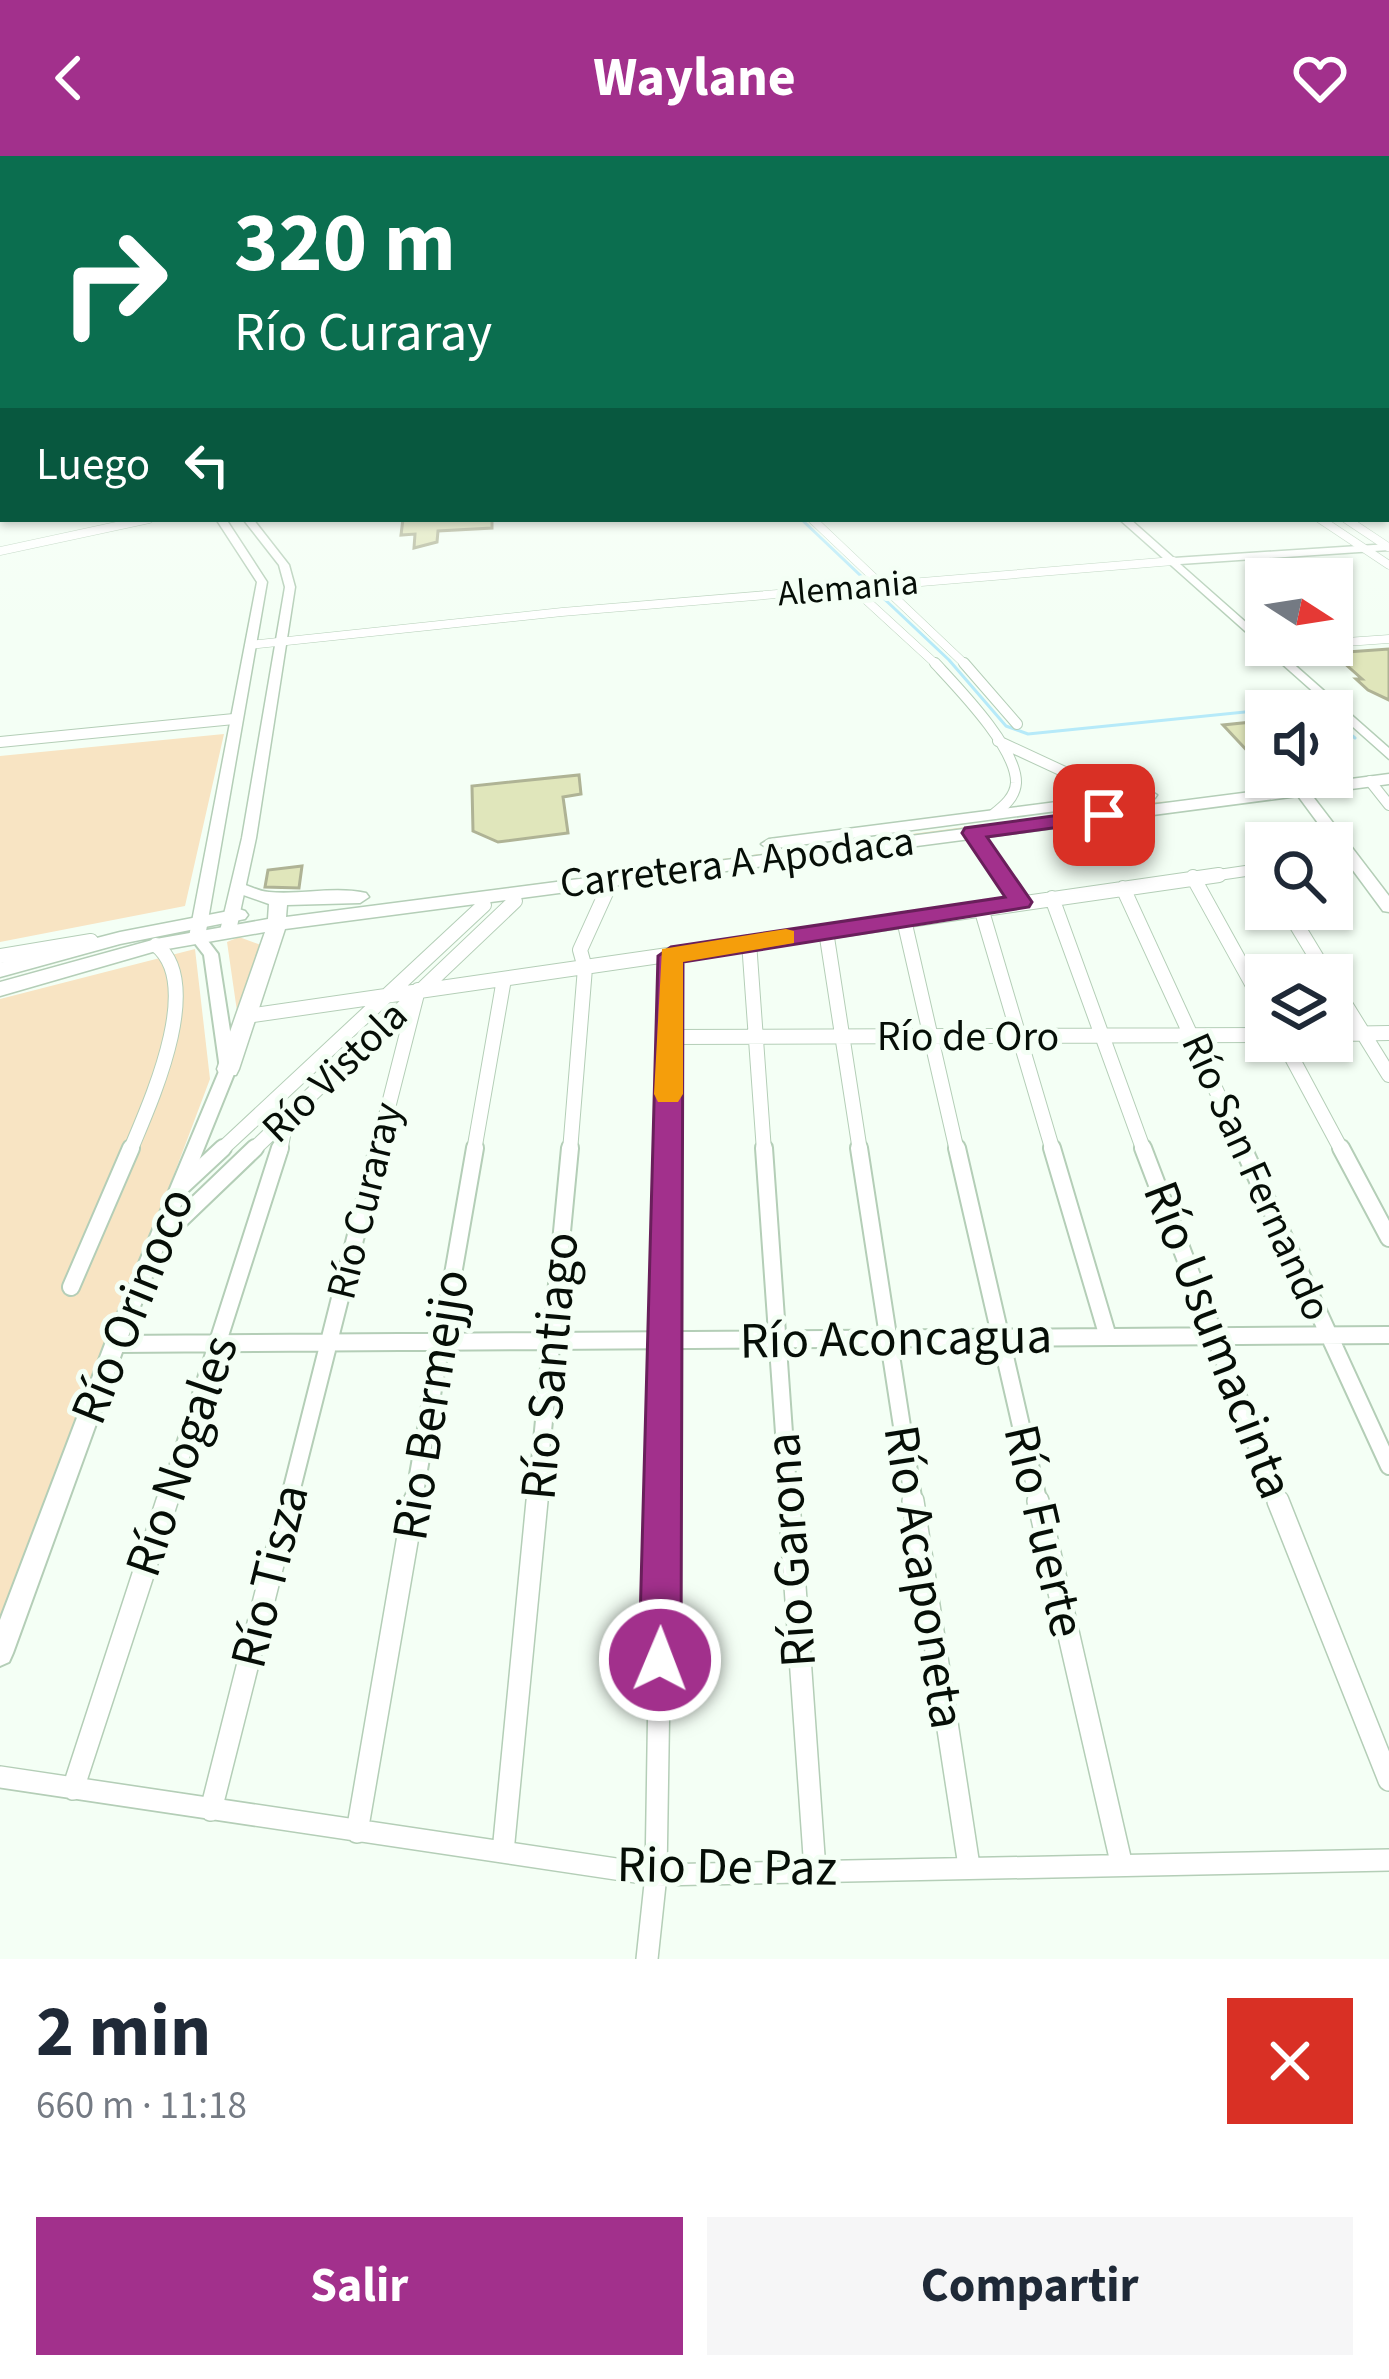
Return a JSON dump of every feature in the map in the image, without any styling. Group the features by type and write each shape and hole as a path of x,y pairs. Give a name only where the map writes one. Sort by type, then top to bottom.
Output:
{"main road":[{"path":"197,929 260,572 223,522"},
{"path":"230,924 249,838 290,587 287,571 250,522"},
{"path":"1128,522 1245,628"},
{"name":"Alemania","path":"1173,561 1389,547"},
{"path":"1288,666 1389,755"},
{"path":"224,773 239,761 250,766 244,802 253,812"},
{"path":"1353,770 1389,767"},
{"name":"Carretera A Apodaca","path":"197,929 339,893 360,897 1245,786"},
{"name":"Carretera A Apodaca","path":"278,910 975,836 1245,790"},
{"path":"217,805 227,811 228,836 249,838"},
{"path":"238,886 255,899 320,927 975,836"},
{"path":"1353,859 1389,907"},
{"path":"228,1069 278,910"},
{"path":"0,970 120,938 197,929"},
{"path":"0,988 197,929"}],"street":[{"path":"31,522 40,541"},
{"path":"78,522 83,532"},
{"path":"0,550 122,522"},
{"path":"815,522 959,657 1017,724"},
{"path":"1325,522 1389,566"},
{"path":"1351,522 1389,547"},
{"name":"Alemania","path":"251,641 1173,561"},
{"path":"854,589 887,615 953,684 998,741 1016,787 994,814"},
{"path":"1353,642 1389,639"},
{"path":"0,746 233,723"},
{"path":"998,741 1028,749 1082,784 1138,796"},
{"path":"1379,780 1389,805"},
{"path":"975,836 1021,902"},
{"path":"248,1016 1245,872"},
{"path":"1193,878 1245,971"},
{"name":"Río Santiago","path":"503,1852 585,968 580,950 609,886"},
{"name":"Río San Fernando","path":"1123,888 1389,1466"},
{"name":"Río Usumacinta","path":"1052,898 1212,1336 1389,1780"},
{"name":"Río Vistola","path":"155,1244 515,901"},
{"name":"Río Vistola","path":"178,1190 484,905"},
{"path":"981,908 1108,1336"},
{"name":"Río Fuerte","path":"904,920 1121,1862"},
{"path":"212,954 230,924"},
{"path":"197,929 212,954 228,1069"},
{"name":"Río Acaponeta","path":"826,931 969,1866"},
{"path":"0,956 120,938"},
{"name":"Río Garona","path":"748,942 815,1870"},
{"path":"71,1287 151,1096 166,1040 177,976 168,954 156,945"},
{"path":"647,1959 656,1876 671,956"},
{"name":"Rio Bermejjo","path":"357,1832 504,979"},
{"name":"Río Curaray","path":"329,1342 418,990"},
{"path":"1353,1018 1389,1075"},
{"path":"1353,1034 1389,1034"},
{"name":"Río de Oro","path":"670,1037 1245,1035"},
{"path":"1294,1062 1389,1238"},
{"name":"Río Orinoco","path":"0,1653 115,1344 228,1069"},
{"name":"Río Nogales","path":"73,1789 276,1168 286,1121"},
{"name":"Río Aconcagua","path":"115,1344 1389,1335"},
{"name":"Río Tisza","path":"211,1810 329,1342"},
{"name":"Rio De Paz","path":"0,1777 656,1876 1121,1862 1389,1861"}],"shaded area":[{"path":"224,734 185,906 0,942 0,756"},
{"path":"1183,801 290,916 1155,802"},
{"path":"239,937 261,945 239,1025 227,942"},
{"path":"195,949 210,1079 0,1636 0,999"}],"building":[{"path":"403,522 492,522 492,528 438,531 437,542 414,548 415,534 401,535"},
{"path":"1389,649 1389,700 1356,679 1362,679 1348,666 1353,666 1353,652"},
{"path":"1245,723 1245,748 1223,725"},
{"path":"579,775 581,794 563,797 568,833 498,842 473,831 472,786"},
{"path":"302,866 299,888 265,887 268,870"}],"waterway":[{"path":"804,522 861,576"},
{"path":"879,594 949,660 1006,726 1028,734 1245,712"}],"slow traffic":[{"path":"668,1094 671,956 786,937"}],"route":[{"path":"660,1660 671,956 1021,902 973,833 1104,815"}]}
